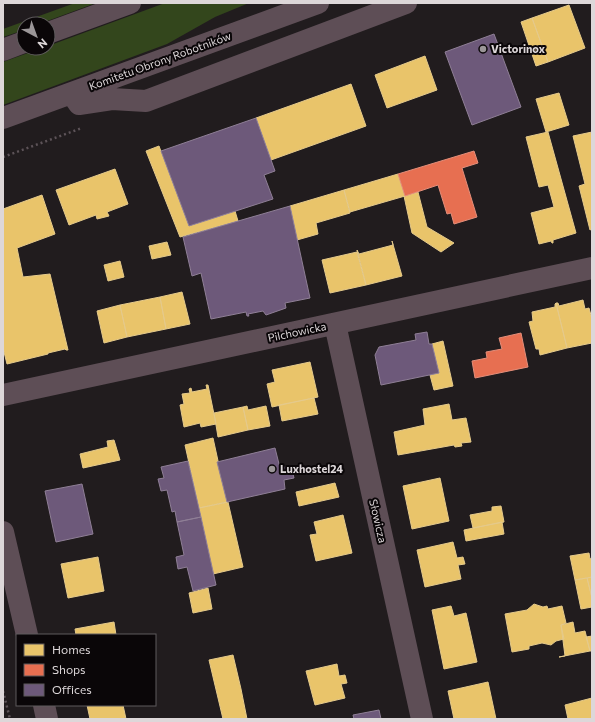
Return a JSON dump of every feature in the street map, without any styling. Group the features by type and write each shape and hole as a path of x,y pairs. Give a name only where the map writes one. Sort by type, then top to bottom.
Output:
{"street":[{"path":"56,30 130,3"},
{"path":"72,94 78,104 112,99 146,101 406,3"},
{"name":"Komitetu Obrony Robotników","path":"3,118 72,94 308,5"},
{"path":"3,50 16,45"},
{"name":"Pilchowicka","path":"3,395 592,268"},
{"name":"Słowicza","path":"335,324 422,719"},
{"path":"3,532 27,634"},
{"path":"44,706 47,719"}],"path":[{"path":"3,158 84,127"},
{"path":"3,691 10,719"}],"green space":[{"path":"75,3 96,3 56,18 56,16 39,16"},
{"path":"165,3 249,3 215,17 167,44 3,105 3,62 20,56 56,56 56,43"},
{"path":"16,24 16,33 3,37 3,29"}],"building: Homes":[{"path":"569,5 585,48 548,62 532,18"},
{"path":"532,18 548,62 536,66 521,22"},
{"path":"425,56 437,90 387,108 375,75"},
{"path":"351,84 366,126 271,160 256,118"},
{"path":"559,93 569,125 546,132 536,99"},
{"path":"548,132 576,233 553,240 553,243 551,241 539,244 531,213 554,207 548,185 539,187 526,137"},
{"path":"592,132 592,229 590,230 579,186 585,184 573,136"},
{"path":"159,146 189,226 235,211 238,221 180,237 146,151"},
{"path":"115,169 128,204 107,212 109,216 97,219 96,215 69,225 56,190"},
{"path":"398,174 405,196 350,212 344,190"},
{"path":"344,190 350,213 316,223 318,234 297,240 290,206"},
{"path":"418,192 427,227 454,243 441,252 412,233 404,196"},
{"path":"42,195 55,234 17,248 23,277 50,274 68,350 65,349 7,364 3,348 3,209"},
{"path":"392,241 402,276 366,285 357,250 359,254 393,245"},
{"path":"167,242 171,255 152,259 149,246"},
{"path":"357,252 366,285 330,293 322,260"},
{"path":"120,261 124,277 108,281 104,265"},
{"path":"182,292 190,324 166,329 160,297"},
{"path":"160,297 166,329 127,337 120,305"},
{"path":"583,300 585,309 589,308 592,319 592,343 567,348 556,303 558,303 559,306"},
{"path":"556,303 567,348 540,355 539,349 536,349 529,322 533,321 532,312 555,307"},
{"path":"120,305 127,337 104,343 97,311"},
{"path":"443,341 453,386 434,390 430,375 439,373 432,344"},
{"path":"310,362 318,397 272,407 267,384 275,382 272,370"},
{"path":"206,385 208,385 216,424 201,427 200,423 184,427 180,405 184,404 182,394 190,393 189,389 191,388 192,392 207,389"},
{"path":"314,398 318,414 282,421 279,405"},
{"path":"449,404 452,420 466,418 471,442 461,443 462,446 455,447 454,445 398,455 394,432 425,425 423,409"},
{"path":"247,406 248,410 266,406 270,426 248,430 243,407"},
{"path":"243,407 248,430 218,437 214,413"},
{"path":"213,438 227,502 199,508 185,445"},
{"path":"114,440 120,460 83,468 80,454 108,447 107,441"},
{"path":"440,478 449,521 412,529 403,486"},
{"path":"335,483 339,497 299,506 296,492"},
{"path":"228,502 243,567 213,574 199,508"},
{"path":"501,506 504,522 473,528 470,515 492,511 492,507"},
{"path":"343,515 352,553 316,561 310,535 317,534 314,522"},
{"path":"502,522 504,534 466,541 464,530"},
{"path":"453,542 457,558 463,557 465,564 458,565 461,579 425,587 417,550"},
{"path":"589,553 590,559 592,558 592,577 575,580 570,556"},
{"path":"98,557 104,591 68,598 61,564"},
{"path":"592,577 592,598 587,578"},
{"path":"587,578 592,598 592,607 581,609 575,580"},
{"path":"208,588 212,609 193,613 189,593"},
{"path":"534,604 543,607 547,606 548,609 562,606 566,623 561,625 564,639 556,641 551,645 542,643 529,646 529,649 512,652 505,614 527,610"},
{"path":"451,606 454,616 466,613 477,662 444,669 432,610"},
{"path":"114,622 116,634 76,634 75,629"},
{"path":"573,622 575,633 585,631 590,651 565,656 561,625"},
{"path":"592,636 592,651 590,651 586,637"},
{"path":"233,655 247,719 223,719 209,660"},
{"path":"337,664 339,676 345,675 347,683 341,684 345,698 315,705 306,671"},
{"path":"488,682 496,719 454,719 448,691"},
{"path":"592,698 592,719 568,719 565,705"},
{"path":"87,706 123,706 126,719 90,719"}],"building: Shops":[{"path":"474,151 478,163 462,168 477,217 454,224 451,213 447,214 438,185 405,196 398,174"},
{"path":"521,333 528,367 475,378 472,361 487,358 486,352 502,349 499,338"}],"building: Offices":[{"path":"494,34 521,107 472,125 445,52"},
{"path":"256,118 275,171 264,175 273,199 189,226 161,151"},
{"path":"290,206 310,298 285,303 286,308 266,315 263,311 248,314 249,316 247,316 246,312 211,319 201,273 192,276 183,237"},
{"path":"427,332 429,344 432,344 439,373 381,385 375,355 379,347 416,340 415,334"},
{"path":"275,448 280,468 291,466 294,478 284,480 285,489 227,502 217,462"},
{"path":"188,461 201,517 177,522 175,511 172,512 167,490 161,491 158,479 164,478 161,467"},
{"path":"82,484 93,534 56,542 45,491"},
{"path":"201,517 216,585 193,591 187,567 178,569 176,557 184,555 177,522"},
{"path":"379,710 381,719 354,719 353,715"}],"place":[{"name":"Victorinox","path":"483,49"},
{"name":"Luxhostel24","path":"272,469"}]}
